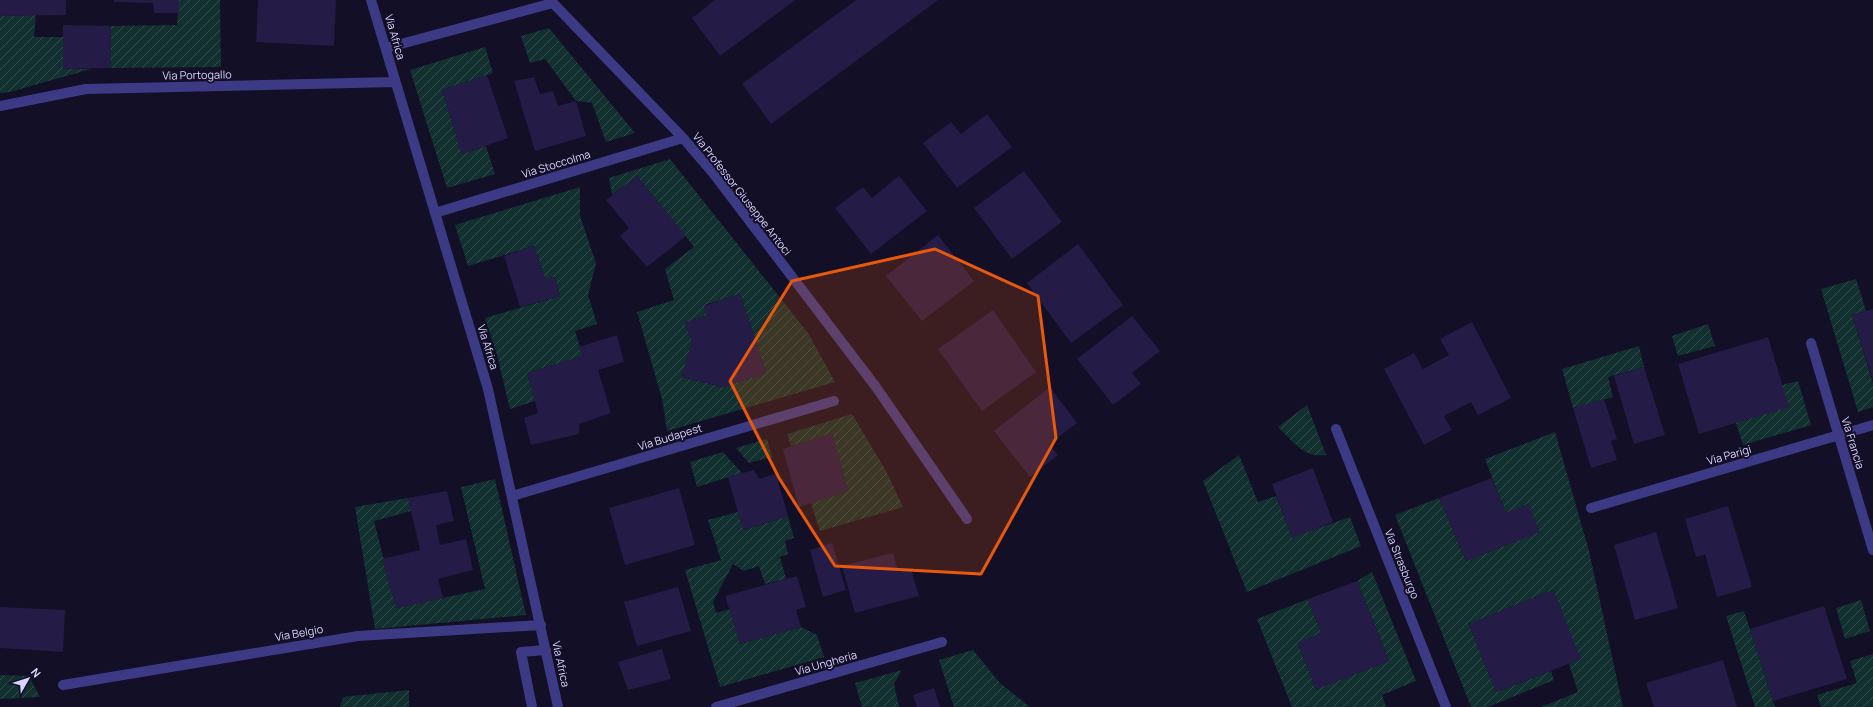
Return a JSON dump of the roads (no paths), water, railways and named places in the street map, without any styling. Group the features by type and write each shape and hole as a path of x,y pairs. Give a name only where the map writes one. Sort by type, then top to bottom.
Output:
{"street":[{"name":"Via Africa","path":"371,0 488,389 558,707"},
{"name":"Via Professor Giuseppe Antoci","path":"386,48 553,3 683,138 713,173 876,387 967,519"},
{"name":"Via Portogallo","path":"0,106 86,89 395,82"},
{"name":"Via Stoccolma","path":"436,213 683,138"},
{"name":"Via Francia","path":"1811,343 1873,550"},
{"name":"Via Budapest","path":"512,496 834,401"},
{"name":"Via Parigi","path":"1591,508 1873,425"},
{"name":"Via Strasburgo","path":"1336,429 1446,707"},
{"name":"Via Belgio","path":"63,685 358,636 541,625"},
{"name":"Via Ungheria","path":"716,707 942,642"},
{"path":"532,707 521,652 546,650"}]}
